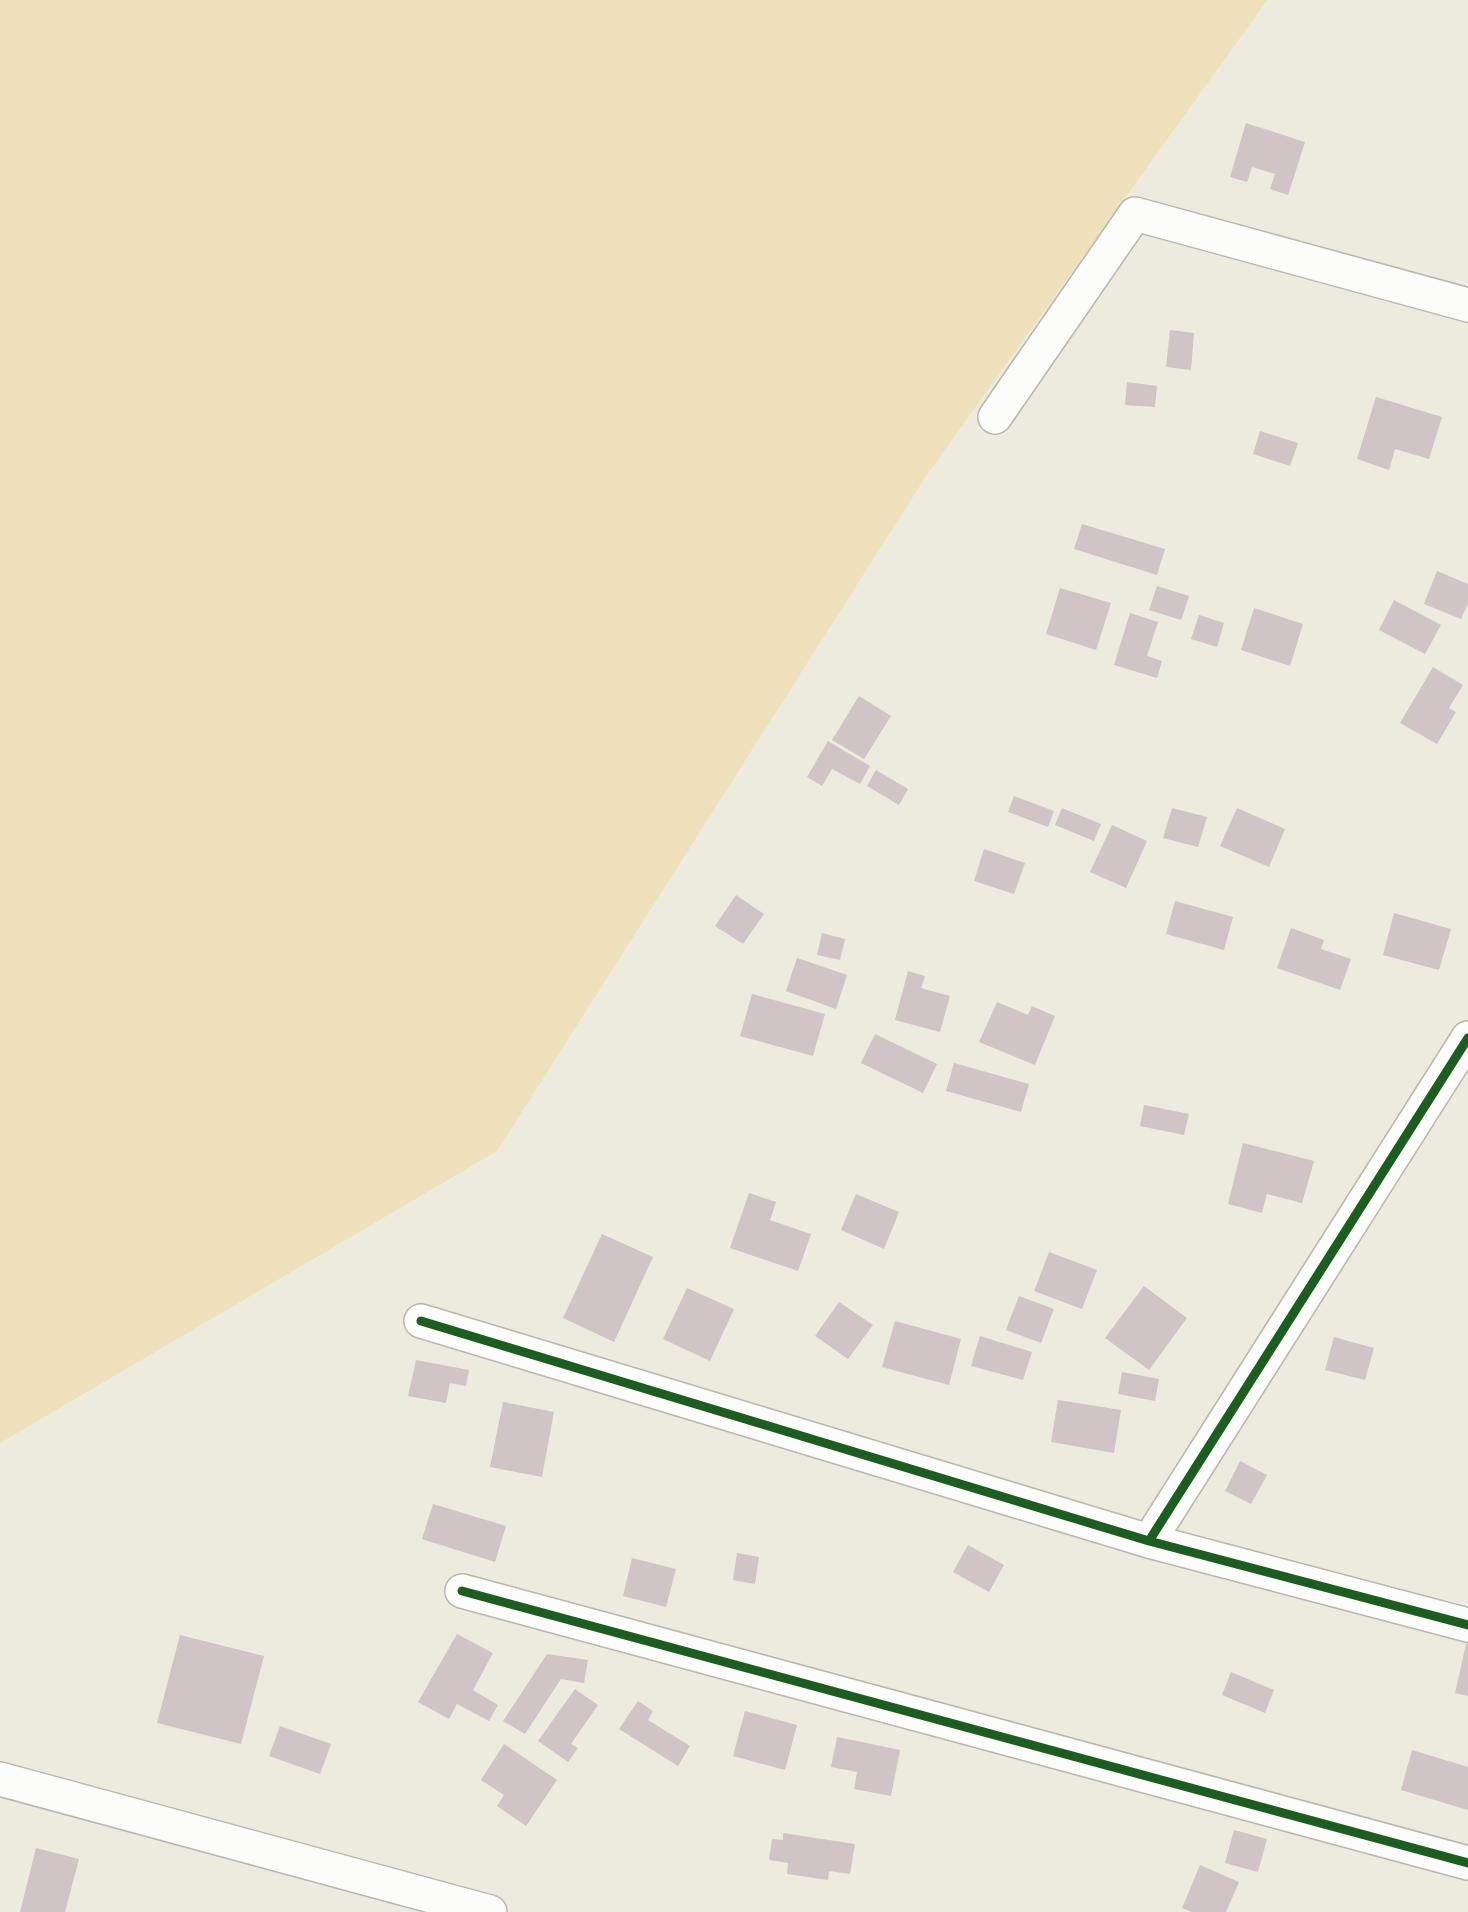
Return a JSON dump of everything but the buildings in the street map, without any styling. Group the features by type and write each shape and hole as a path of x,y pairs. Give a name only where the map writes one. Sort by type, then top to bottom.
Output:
{"street":[{"path":"995,417 1135,214 1468,305"},
{"path":"1149,1541 1468,1038"},
{"path":"421,1321 1149,1541 1468,1625"},
{"path":"462,1591 1468,1863"},
{"path":"0,1779 490,1912"}],"sand":[{"path":"0,0 1267,0 926,476 497,1151 0,1443"}],"cycle path":[{"path":"1149,1541 1468,1038"},
{"path":"421,1321 1149,1541 1468,1625"},
{"path":"462,1591 1468,1863"}]}
